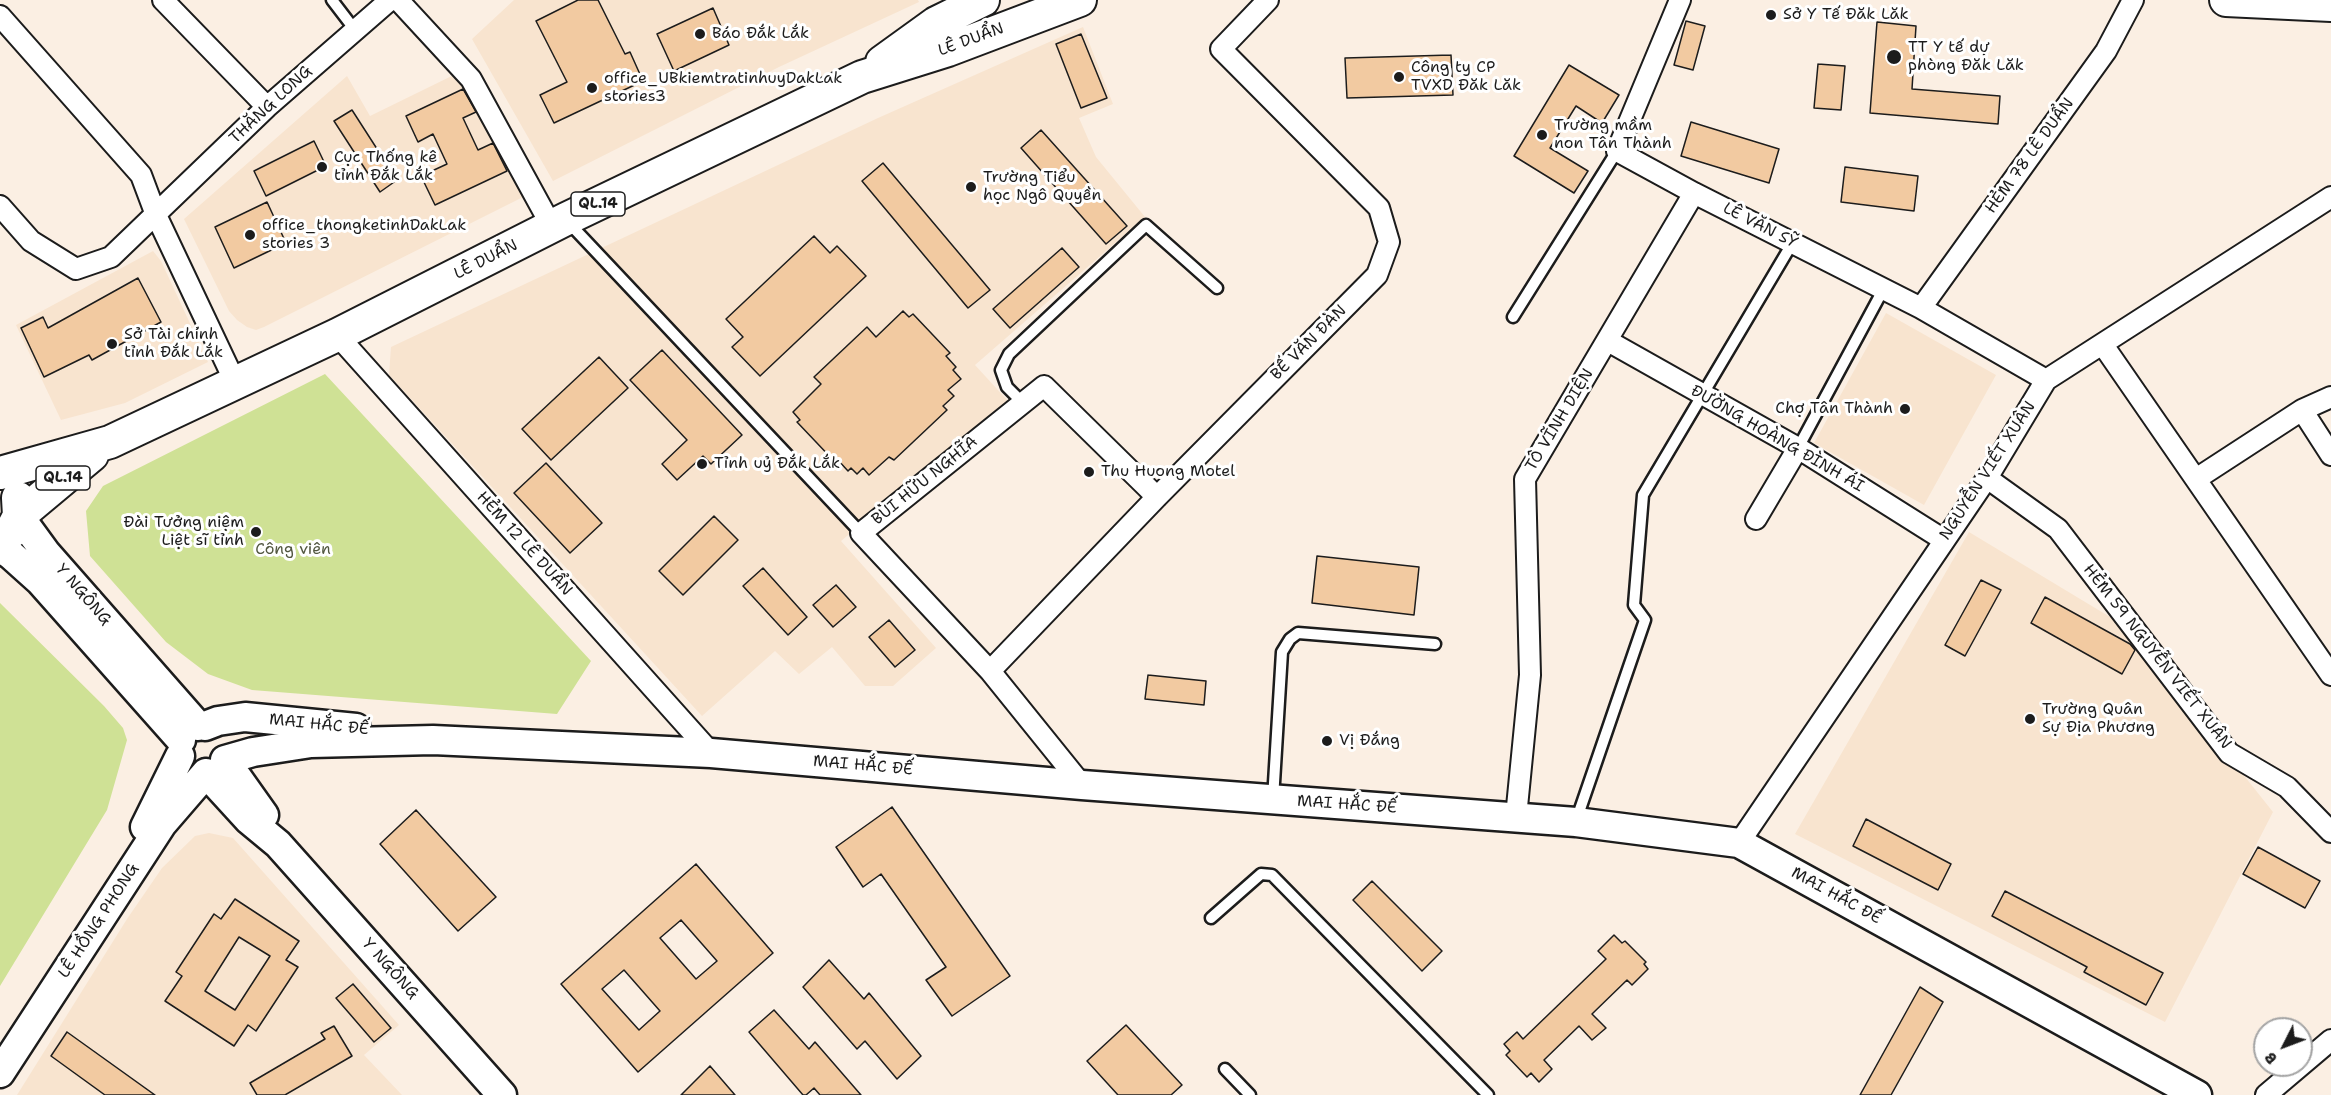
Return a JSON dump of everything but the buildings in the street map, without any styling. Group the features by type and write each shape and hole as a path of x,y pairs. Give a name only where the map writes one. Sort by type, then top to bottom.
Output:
{"main road":[{"name":"LÊ DUẨN","path":"862,77 936,23 983,0"},
{"path":"2226,0 2331,5"},
{"name":"LÊ DUẨN","path":"0,473 110,442 337,335 559,223 862,77 948,50 1065,3"},
{"name":"LÊ DUẨN","path":"10,528 52,487 110,442"},
{"path":"0,478 14,489 18,498 10,528"}],"street":[{"path":"163,0 267,107"},
{"name":"THĂNG LONG","path":"0,206 31,241 76,269 111,257 267,107 390,0"},
{"path":"398,0 471,79 559,223"},
{"name":"BẾ VĂN ĐÀN","path":"990,671 1157,497 1377,275 1389,242 1378,208 1221,49 1268,0"},
{"path":"1617,150 1680,0"},
{"name":"HẺM 78 LÊ DUẨN","path":"1921,308 2106,51 2133,0"},
{"path":"0,16 141,175 156,215 235,382"},
{"name":"LÊ VĂN SỸ","path":"1617,150 1694,193 1921,308 2046,380"},
{"name":"TÔ VĨNH DIỆN","path":"1516,818 1530,675 1525,478 1694,193"},
{"name":"NGUYỄN VIẾT XUÂN","path":"1739,843 1987,478 2046,380 2331,197"},
{"name":"HẺM 12 LÊ DUẨN","path":"337,335 711,753"},
{"name":"ĐƯỜNG HOÀNG ĐÌNH ÁI","path":"1608,341 1798,448 1944,540"},
{"path":"2103,345 2331,675"},
{"name":"BÙI HỮU NGHĨA","path":"1082,785 990,671 861,533 1044,386 1157,497"},
{"path":"2196,479 2302,410 2331,397"},
{"path":"2302,410 2331,454"},
{"path":"1756,519 1798,448"},
{"name":"HẺM 59 NGUYỄN VIẾT XUÂN","path":"1987,478 2058,529 2229,753 2288,787 2331,832"},
{"name":"Y NGÔNG","path":"10,528 46,553 100,631 191,737"},
{"name":"Y NGÔNG","path":"0,548 100,631"},
{"name":"MAI HẮC ĐẾ","path":"191,737 231,718 245,717 341,725 432,740"},
{"path":"219,732 224,738 227,752 215,766 190,769 191,737 219,732"},
{"name":"LÊ HỒNG PHONG","path":"0,1048 151,817 191,737"},
{"name":"MAI HẮC ĐẾ","path":"215,766 253,752 311,743 432,740 711,753 1082,785 1576,822 1739,843 2198,1095"},
{"name":"Y NGÔNG","path":"215,766 249,820 278,844 502,1095"},
{"name":"LÊ HỒNG PHONG","path":"0,1073 162,824 215,766"},
{"path":"2266,1095 2331,1040"}],"lane":[{"path":"332,0 355,30"},
{"path":"1513,317 1617,150"},
{"path":"559,223 861,533"},
{"path":"1023,403 1007,387 1001,370 1009,354 1146,225 1217,288"},
{"path":"1576,822 1645,620 1634,605 1643,495 1793,242"},
{"path":"1798,448 1882,290"},
{"path":"1273,800 1282,652 1290,639 1298,633 1435,644"},
{"path":"1211,918 1261,874 1272,875 1488,1095"},
{"path":"1225,1069 1251,1095"}],"shaded area":[{"path":"514,0 918,0 919,2 779,67 553,181 472,39"},
{"name":"Tỉnh uỷ Đắk Lắk","path":"1083,27 1113,104 1079,118 1096,157 1145,217 975,365 1008,401 841,541 936,648 893,686 865,686 832,647 799,674 775,651 702,716 389,375 391,347 878,118"},
{"name":"Cục Thống kê tỉnh Đắk Lắk","path":"466,69 537,190 264,327 256,330 237,320 229,311 184,219 347,76 370,116"},
{"name":"Sở Tài chính tỉnh Đắk Lắk","path":"153,251 161,261 208,362 125,403 61,420 16,325"},
{"name":"Chợ Tân Thành","path":"1886,313 1996,375 1924,505 1814,443"},
{"name":"Trường Quân Sự Địa Phương","path":"1969,532 2125,626 2273,812 2165,1022 1795,834"},
{"path":"209,833 233,838 399,1025 364,1055 402,1095 17,1095 127,919 162,868 195,836"}],"green space":[{"name":"Công viên","path":"325,374 591,661 557,714 252,690 208,674 166,642 90,556 86,511 103,486"},
{"path":"0,603 104,706 123,728 127,740 107,810 0,986"}],"place":[{"name":"Sở Y Tế Đăk Lăk","path":"1771,15"},
{"name":"Báo Đắk Lắk","path":"700,34"},
{"name":"TT Y tế dự phòng Đăk Lăk","path":"1894,57"},
{"name":"Công ty CP TVXD Đăk Lăk","path":"1399,77"},
{"name":"office_UBkiemtratinhuyDakLak stories3","path":"592,88"},
{"name":"Trường mầm non Tân Thành","path":"1542,135"},
{"name":"Cục Thống kê tỉnh Đắk Lắk","path":"322,167"},
{"name":"Trường Tiểu học Ngô Quyền","path":"971,187"},
{"name":"office_thongketinhDakLak stories 3","path":"250,235"},
{"name":"Sở Tài chính tỉnh Đắk Lắk","path":"112,344"},
{"name":"Chợ Tân Thành","path":"1905,409"},
{"name":"Tỉnh uỷ Đắk Lắk","path":"702,464"},
{"name":"Thu Huong Motel","path":"1089,472"},
{"name":"Đài Tưởng niệm Liệt sĩ tỉnh","path":"256,532"},
{"name":"Trường Quân Sự Địa Phương","path":"2030,719"},
{"name":"Vị Đắng","path":"1327,741"}]}
